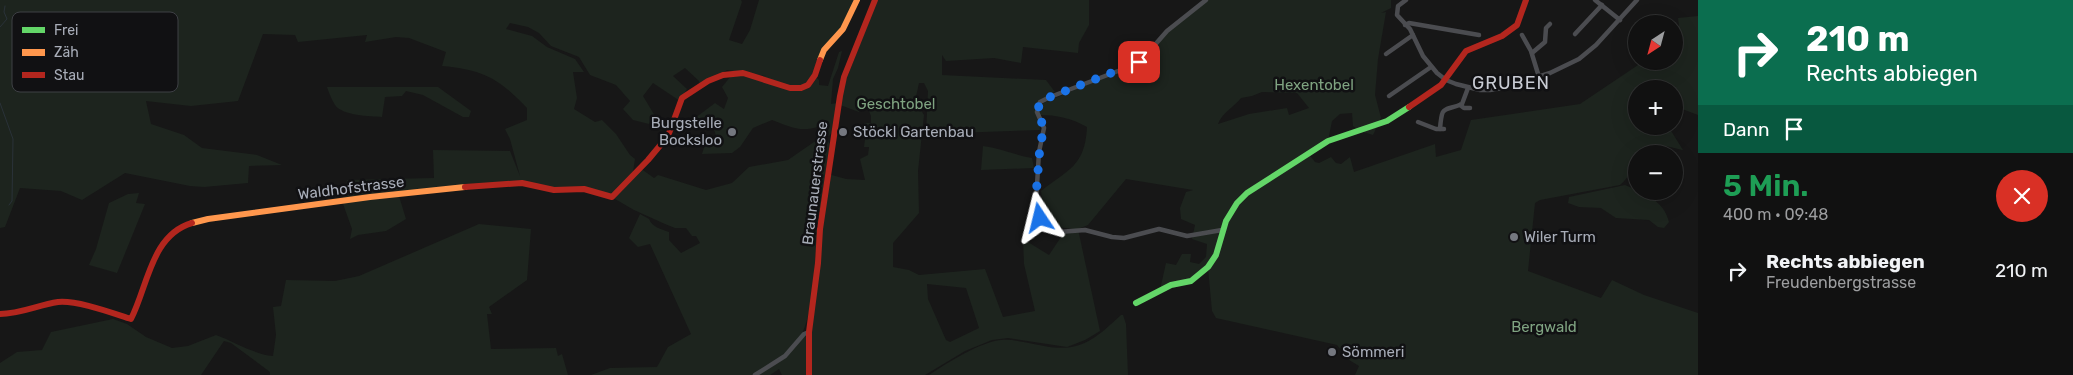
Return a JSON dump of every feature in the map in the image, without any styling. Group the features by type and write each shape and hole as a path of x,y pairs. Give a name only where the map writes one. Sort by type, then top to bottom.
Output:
{"street":[{"name":"Waldhofstrasse","path":"0,314 12,314 60,302 98,308 131,319 162,243 177,230 199,220 370,197 504,183 522,183 554,190 584,188 602,195 612,196 648,160 668,136 672,128 676,108 682,98 708,81 723,75 737,73 753,75 790,88 800,88 808,85 815,75 824,50 843,29 857,0"},
{"name":"Braunauerstrasse","path":"809,375 809,332 818,263 820,229 840,96 844,77 875,0"},
{"path":"1206,0 1167,31 1144,58 1136,64 1040,102 1037,112 1044,128 1040,146 1036,202 1043,222 1050,230 1056,232 1085,230 1124,238 1159,229 1187,236 1222,230"},
{"path":"1406,0 1399,4 1397,12 1399,19 1413,35 1420,52 1432,68 1446,80 1480,90 1499,88 1539,77 1565,67 1579,59 1596,45 1637,0"},
{"path":"1136,303 1171,285 1190,281 1208,268 1216,255 1222,230 1231,210 1242,198 1328,141 1387,121 1446,80 1466,51 1502,36 1513,29 1517,25 1526,0"},
{"path":"1595,0 1620,20"},
{"path":"1575,34 1602,5"},
{"path":"1405,25 1409,23 1479,35"},
{"path":"1532,53 1544,42 1546,28 1550,24"},
{"path":"1386,54 1413,35"},
{"path":"1522,35 1532,53 1539,77"},
{"path":"1389,96 1432,68"},
{"path":"1418,122 1442,129 1443,110 1460,105 1464,101 1468,88"},
{"path":"1460,105 1464,108 1470,108"},
{"path":"755,375 785,356 804,334 809,332"}],"green space":[{"path":"0,0 741,0 742,2 729,40 742,44 750,30 759,0 856,0 846,23 825,46 814,75 819,80 819,85 828,86 839,52 842,51 833,79 831,104 837,103 832,132 829,136 824,136 830,144 811,304 799,340 804,335 806,336 807,375 782,375 779,369 770,375 591,375 610,368 657,367 668,347 691,334 650,244 638,247 629,238 640,214 649,219 655,226 669,232 669,240 681,253 700,243 696,236 692,236 686,228 675,228 665,224 634,210 603,192 554,190 522,183 399,196 406,219 386,231 358,235 350,239 352,229 342,201 347,180 434,178 433,150 510,151 520,176 510,139 505,129 527,120 527,108 507,89 489,77 469,70 442,66 446,52 409,38 396,37 365,42 367,35 298,42 295,35 263,34 238,101 191,106 146,101 151,124 184,135 202,148 257,155 282,165 249,166 248,183 204,187 125,173 82,200 61,191 20,188 5,227 0,228","holes":["510,23 528,27 539,33 551,46 579,57 590,75 616,85 630,101 623,109 633,120 649,124 655,116 643,96 653,83 680,101 687,89 673,76 685,68 699,81 700,86 727,70 766,76 731,76 722,87 728,98 724,109 715,103 695,118 697,121 710,114 717,140 714,142 706,141 702,154 732,153 740,147 753,128 772,120 801,129 820,126 824,135 788,160 749,167 732,183 706,190 658,175 654,178 640,168 633,172 635,159 630,155 616,134 602,120 595,122 574,109 577,98 573,72 584,72 575,59 547,47 532,36 506,29"]},
{"path":"877,0 1089,0 1089,25 1079,43 1078,53 1023,47 1021,63 994,58 946,61 942,55 942,75 1046,80 1055,92 1049,94 1039,105 1136,64 1160,38 1206,0 1391,0 1391,8 1381,13 1386,12 1378,59 1375,95 1381,118 1373,135 1360,131 1353,126 1352,113 1340,114 1332,121 1328,141 1308,153 1315,162 1319,163 1331,157 1336,163 1341,164 1350,157 1354,172 1435,144 1436,157 1461,150 1471,120 1580,104 1631,70 1683,70 1683,18 1698,16 1698,115 1683,109 1683,80 1628,80 1628,135 1674,135 1680,145 1628,145 1628,176 1620,185 1540,200 1535,203 1528,271 1601,298 1612,280 1644,295 1698,313 1698,375 1355,375 1359,366 1341,355 1341,350 1337,345 1216,318 1212,311 1208,268 1199,276 1160,290 1166,263 1176,265 1182,254 1191,254 1190,262 1199,264 1206,257 1207,244 1192,239 1195,225 1181,219 1180,208 1186,192 1193,190 1126,179 1088,225 1078,229 1100,331 1085,340 1067,347 1008,338 992,340 965,351 925,375 811,375 810,346 828,174 846,179 865,180 860,159 868,155 869,147 864,147 865,139 863,139 864,123 871,123 871,116 867,106 864,105 859,112 840,105 843,88","holes":["919,83 924,83 928,91 926,134 1040,130 1039,115 1064,118 1087,127 1086,140 1079,159 1041,191 1045,226 1075,229 1065,231 1049,255 1023,239 1024,264 1035,311 1003,317 985,269 919,275 909,270 893,267 893,243 919,213 918,171 924,115 915,101","1262,92 1297,93 1309,108 1289,115 1287,108 1249,114 1218,124 1222,117 1241,98","927,284 966,288 979,328 950,342 946,340 928,299"]},
{"path":"327,87 438,87 471,111 469,117 463,117 423,95 406,91 402,96 385,97 382,117 357,115 339,109 335,105"},
{"path":"983,146 1032,158 1034,168 981,170"},
{"path":"1625,185 1628,186 1628,200 1654,200 1663,208 1669,222 1664,228 1658,227 1649,220 1616,218 1601,208 1579,207 1568,203 1569,197"},
{"path":"139,193 136,203 145,204 117,273 89,265 96,249 109,203 128,194"},
{"path":"479,224 531,229 527,280 489,307 492,314 487,314 491,349 556,348 558,356 562,354 568,375 270,375 270,372 231,343 224,341 201,375 0,375 0,363 17,352 42,350 51,332 113,319 127,324 146,337 172,348 188,346 216,335 251,350 273,356 276,335 273,307 281,306 286,280 335,281 359,276"},
{"path":"1123,315 1126,324 1128,375 929,375 964,354 983,345 1001,340 1065,348 1075,346 1102,332"}],"waterway":[{"path":"0,27 7,19 4,12 5,6"},
{"path":"0,103 13,139 12,201 9,205"}],"traffic: fast":[{"path":"1136,303 1171,285 1191,281 1208,267 1216,255 1226,221 1237,203 1247,193 1328,141 1387,121 1409,107"}],"traffic: slow":[{"path":"820,60 824,50 843,29 857,0"},
{"path":"192,223 208,219 370,197 465,187"}],"traffic: jam":[{"path":"809,375 809,332 818,263 820,229 840,96 844,77 875,0"},
{"path":"1409,107 1441,85 1466,51 1502,36 1517,25 1526,0"},
{"path":"465,187 522,183 554,190 584,189 612,197 668,136 682,98 708,81 723,75 743,73 790,88 801,88 808,85 815,75 820,60"},
{"path":"0,314 15,313 43,305 66,302 131,319 159,250 178,229 192,223"}],"place":[{"name":"Burgstelle Bocksloo","path":"732,132"},
{"name":"Stöckl Gartenbau","path":"843,132"},
{"name":"Wiler Turm","path":"1514,237"},
{"name":"Sömmeri","path":"1332,352"}],"district":[{"name":"GRUBEN","path":"1511,83"}],"route":[{"path":"1040,218 1036,196 1038,161 1044,126 1038,113 1039,104 1050,97 1133,66 1139,62"}],"park label":[{"name":"Hexentobel","path":"1314,85"},
{"name":"Geschtobel","path":"896,104"},
{"name":"Bergwald","path":"1544,327"}]}
